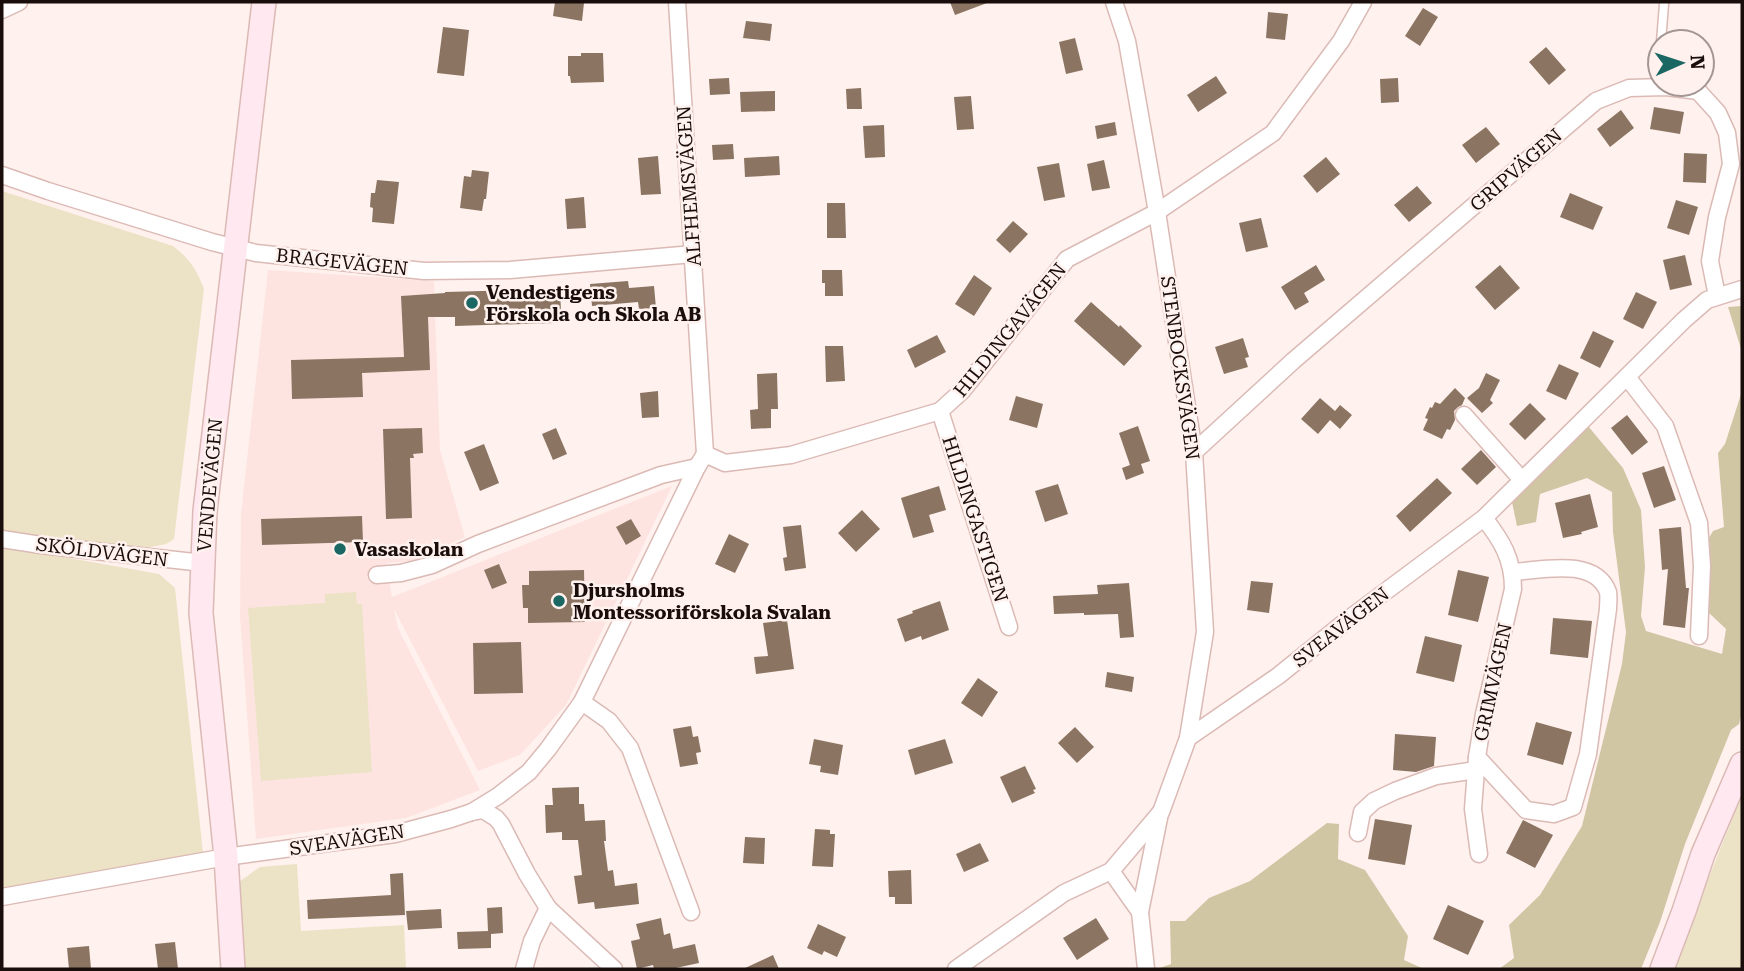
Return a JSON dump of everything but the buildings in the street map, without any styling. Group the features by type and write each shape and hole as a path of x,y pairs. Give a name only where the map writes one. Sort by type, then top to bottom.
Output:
{"street":[{"path":"2,10 19,2"},
{"name":"VENDEVÄGEN","path":"233,969 226,857 201,613 205,511 264,2"},
{"name":"ALFHEMSVÄGEN","path":"677,2 693,254 701,460"},
{"name":"STENBOCKSVÄGEN","path":"1114,2 1127,41 1194,452 1205,632 1188,738"},
{"name":"HILDINGAVÄGEN","path":"377,575 401,573 432,565 478,544 701,460 725,463 791,455 940,411 962,391 1067,260 1157,212 1273,133 1341,41 1363,2"},
{"name":"GRIPVÄGEN","path":"1194,452 1293,361 1595,101 1629,88 1646,87"},
{"name":"GRIPVÄGEN","path":"1704,98 1718,113 1727,133 1731,164 1717,217 1710,261 1717,296"},
{"name":"BRAGEVÄGEN","path":"2,175 256,253 424,271 510,270 693,254"},
{"name":"SVEAVÄGEN","path":"1188,738 1278,676 1350,618 1484,518 1684,320 1707,300 1742,289"},
{"path":"1627,377 1665,426 1699,523 1702,566 1699,636"},
{"name":"HILDINGASTIGEN","path":"940,411 1009,627"},
{"path":"1464,415 1522,480"},
{"path":"471,812 498,796 529,772 582,702 701,460"},
{"name":"GRIMVÄGEN","path":"1479,854 1473,809 1476,763 1484,714 1513,589 1513,572 1500,537 1484,518"},
{"name":"SKÖLDVÄGEN","path":"2,539 203,564"},
{"path":"1358,833 1362,812 1374,802 1395,791 1476,763 1526,810 1555,814 1573,807 1588,754 1608,593 1597,576 1577,568 1513,572"},
{"path":"582,702 608,721 629,748 691,912"},
{"path":"1146,969 1140,912 1161,812 1188,738"},
{"path":"1662,969 1703,854 1742,764"},
{"path":"471,812 484,810 496,818 548,908 614,969"},
{"name":"SVEAVÄGEN","path":"2,897 226,857 395,834 471,812"},
{"path":"956,969 1065,893 1111,871 1161,812"},
{"path":"1111,871 1140,912"},
{"path":"524,969 532,941 548,908"}],"lane":[{"path":"1662,28 1664,4"}],"shaded area":[{"path":"2,191 173,246 188,260 198,276 204,289 174,539 166,544 141,549 2,531"},
{"name":"Vasaskolan","path":"268,270 434,281 440,450 465,537 414,561 386,563 392,597 672,486 566,705 520,755 478,771 394,609 398,628 480,790 406,818 256,839 240,617 241,514"},
{"path":"1742,306 1742,352 1728,307"},
{"path":"1742,391 1742,712 1739,724 1731,730 1685,844 1660,922 1641,969 1499,969 1514,958 1509,925 1540,895 1582,826 1622,664 1626,632 1613,532 1612,492 1587,478 1540,494 1536,522 1517,526 1512,502 1588,426 1623,468 1641,510 1645,567 1641,616 1646,631 1722,654 1726,629 1707,611 1709,538 1713,531 1724,527 1718,453 1725,444"},
{"path":"2,546 159,574 175,588 203,853 2,888"},
{"path":"356,592 357,604 362,604 372,772 261,781 248,608 325,603 325,594"},
{"path":"1742,795 1742,969 1672,969"},
{"path":"1327,823 1339,824 1338,859 1365,870 1408,936 1404,960 1424,969 1157,969 1171,964 1170,921 1185,921 1209,898 1250,881"},
{"path":"297,864 301,931 404,925 406,969 243,969 239,882 260,867"}],"place":[{"name":"Vendestigens Förskola och Skola AB","path":"472,303"},
{"name":"Vasaskolan","path":"340,549"},
{"name":"Djursholms Montessoriförskola Svalan","path":"559,601"}]}
